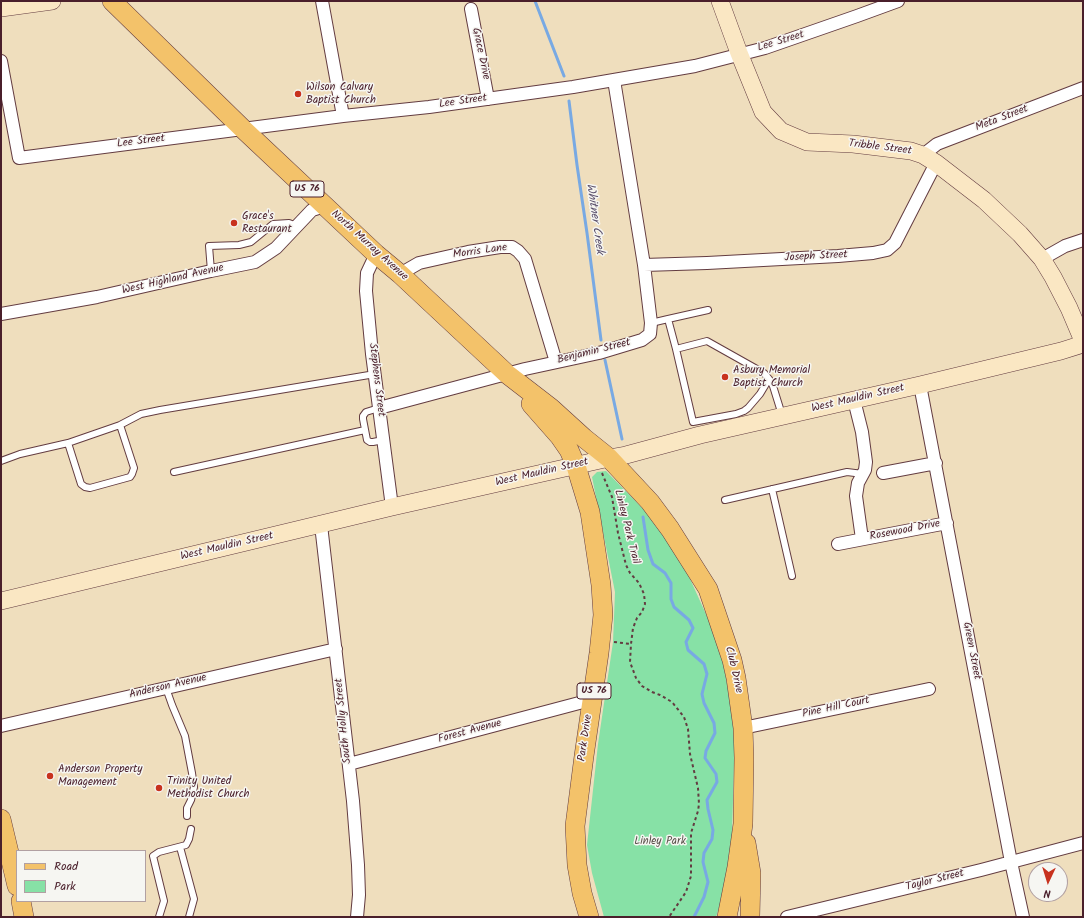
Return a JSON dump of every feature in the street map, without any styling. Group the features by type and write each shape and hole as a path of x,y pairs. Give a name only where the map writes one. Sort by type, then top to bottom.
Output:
{"main road":[{"name":"North Murray Avenue","path":"112,1 243,129 376,254 400,274 507,374 552,408 584,438 602,460"},
{"name":"North Murray Avenue","path":"507,374 560,437 569,450 576,466"},
{"name":"Club Drive","path":"602,460 650,502 670,528 708,589 732,660 743,728 743,824 737,867 727,917"},
{"name":"Park Drive","path":"576,466 590,512 601,584 603,615 575,826 577,865 582,893 589,917"},
{"path":"743,824 751,873 750,917"},
{"path":"2,826 16,882"},
{"path":"20,902 24,917"}],"street":[{"path":"1,8 52,1"},
{"path":"322,1 343,116"},
{"name":"Tribble Street","path":"720,1 739,54 763,112 781,131 807,142 853,144 912,151 929,159 984,200 1020,234 1042,259 1069,308 1083,343"},
{"name":"Lee Street","path":"3,80 19,158 343,116 488,99 573,87 695,66 764,48 898,1"},
{"name":"Grace Drive","path":"471,9 488,99"},
{"path":"1,61 3,80"},
{"path":"614,80 652,323"},
{"name":"Meta Street","path":"929,159 937,144 1083,88"},
{"name":"Joseph Street","path":"644,265 838,256 888,250 895,243 929,159"},
{"name":"West Highland Avenue","path":"1,314 97,297 255,262 276,248 312,210 325,206"},
{"path":"1042,259 1065,246 1083,240"},
{"name":"Morris Lane","path":"400,274 419,263 468,252 500,247 512,247 518,250 525,259 556,362"},
{"name":"Stephens Street","path":"376,254 367,273 366,292 374,374 392,507"},
{"name":"Benjamin Street","path":"379,408 507,374 598,353 642,340 650,334 652,323"},
{"name":"West Mauldin Street","path":"1,601 392,507 626,455 700,435 920,385 1061,351 1083,343"},
{"name":"Green Street","path":"920,385 1011,862 1023,917"},
{"name":"Rosewood Drive","path":"854,400 862,432 866,462 865,470 858,483 856,496 862,539"},
{"path":"883,473 936,463"},
{"name":"Rosewood Drive","path":"838,544 947,523"},
{"name":"South Holly Street","path":"321,525 354,800 359,895 357,917"},
{"name":"Anderson Avenue","path":"1,726 336,649"},
{"name":"Pine Hill Court","path":"743,728 929,689"},
{"name":"Forest Avenue","path":"349,764 583,702 592,703"},
{"name":"Taylor Street","path":"787,917 1083,843"}],"lane":[{"path":"211,271 209,246 239,245 252,242 273,224 289,223 297,226"},
{"path":"652,323 708,310"},
{"path":"668,319 693,422 736,414 748,408 760,394 769,378"},
{"path":"676,349 707,341 764,373 769,378 773,386 782,416"},
{"path":"1,461 20,454 68,443 120,424 141,414 374,374"},
{"path":"379,408 366,412 363,419 367,440 370,442 383,440"},
{"path":"68,443 81,484 85,487 90,488 130,477 134,468 120,424"},
{"path":"174,472 365,430"},
{"path":"725,500 847,472 863,474"},
{"path":"772,489 792,576"},
{"path":"166,688 185,736 192,773 194,787 191,800 187,808 187,816"},
{"path":"159,917 164,901 153,856 159,852 186,845 190,839 191,829"},
{"path":"180,847 194,899 188,917"}],"path":[{"name":"Linley Park Trail","path":"602,460 604,476 612,497 618,533 626,565 630,573 639,583 644,594 645,604 633,628 630,644 630,662 636,678 642,686 672,702 684,717 688,729 690,754 698,788 699,804 691,838 691,876 686,892 669,917"},
{"path":"613,642 630,644"}],"green space":[{"name":"Linley Park","path":"606,471 652,518 686,570 720,645 735,727 731,871 716,917 604,917 592,873 587,845 598,744 613,642 615,592 592,477 597,472"}],"waterway":[{"name":"Whitner Creek","path":"535,1 564,76"},
{"name":"Whitner Creek","path":"569,101 601,340"},
{"name":"Whitner Creek","path":"605,360 622,439"},
{"name":"Whitner Creek","path":"643,517 648,550 653,564 665,573 671,583 671,599 674,607 689,620 693,628 686,642 688,650 704,664 707,674 702,694 704,703 714,723 715,733 706,751 705,758 716,774 717,782 707,800 713,830 712,839 704,853 703,862 708,882 704,897 694,917"}],"place":[{"name":"Wilson Calvary Baptist Church","path":"298,94"},
{"name":"Grace's Restaurant","path":"234,223"},
{"name":"Asbury Memorial Baptist Church","path":"725,377"},
{"name":"Anderson Property Management","path":"50,776"},
{"name":"Trinity United Methodist Church","path":"159,788"}]}
